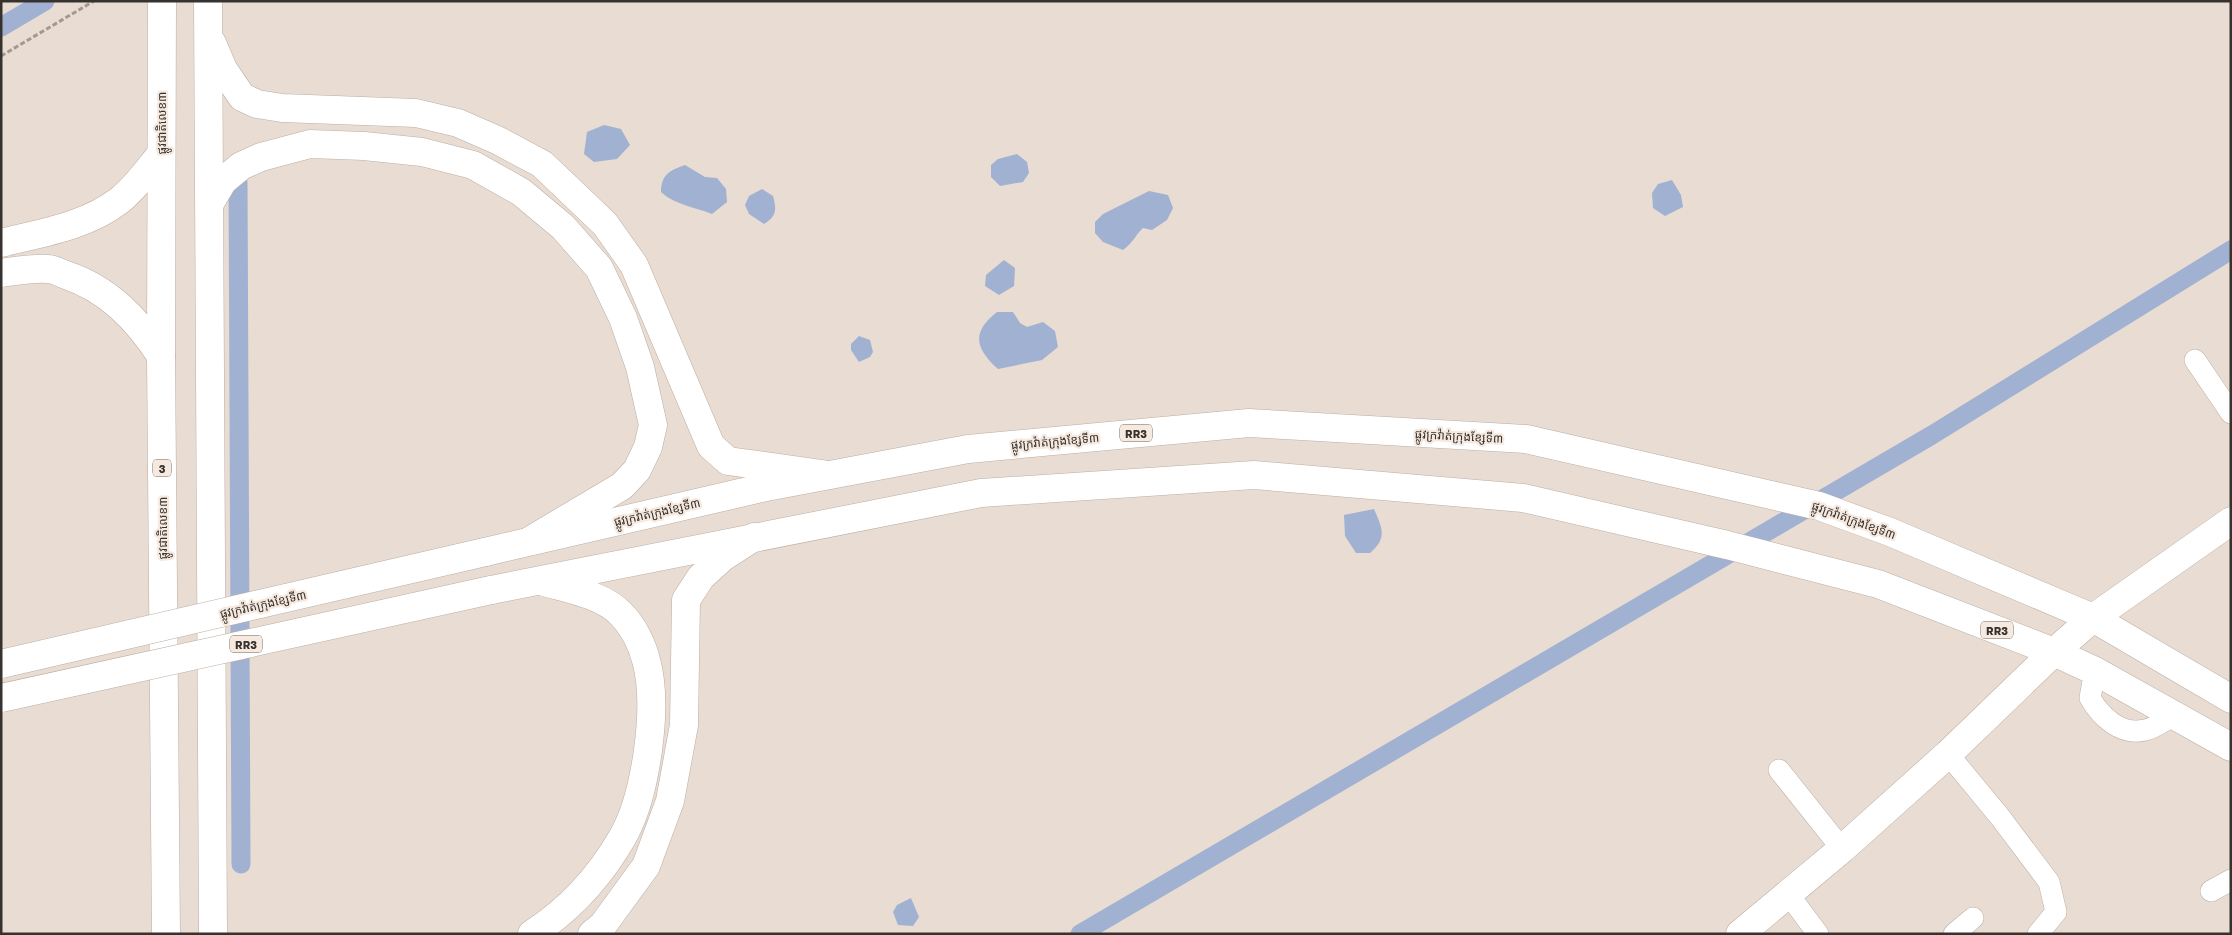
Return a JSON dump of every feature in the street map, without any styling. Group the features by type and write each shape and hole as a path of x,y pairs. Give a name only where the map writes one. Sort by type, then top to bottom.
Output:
{"main road":[{"name":"ផ្លូវជាតិលេខ៣","path":"162,1 161,356 166,934"},
{"path":"208,1 213,934"},
{"path":"208,35 223,68 242,97 258,104 282,108 416,113 458,124 497,140 542,164 605,224 634,265 711,446 728,461 829,475"},
{"path":"210,203 223,181 241,166 261,157 310,144 364,146 422,152 473,165 521,192 563,227 599,268 623,318 640,367 653,425 648,447 637,470 622,486 531,540"},
{"path":"1,243 77,222 103,211 120,200 161,154"},
{"path":"1,272 49,269 84,281 107,295 128,313 146,333 161,356"},
{"name":"ផ្លូវក្រវ៉ាត់ក្រុងខ្សែទី៣","path":"1,664 531,540 829,475 968,449 1249,423 1526,440 1819,506 1890,532 2093,618 2231,699"},
{"name":"RR3","path":"1,698 491,590 981,493 1254,475 1523,498 1738,548 1878,584 2054,652 2095,671 2231,747"},
{"path":"1740,934 1842,849 1948,754 2054,652 2093,618 2231,521"},
{"path":"592,934 603,925 646,866 670,801 684,725 686,600 700,577 723,557 754,537"},
{"path":"532,934 574,902 622,838 639,800 651,721 651,693 647,661 637,637 621,614 601,599 541,581"},
{"path":"213,899 234,934"}],"street":[{"path":"2195,360 2231,413"},
{"path":"2095,671 2090,698 2099,713 2120,728 2144,730 2174,715"},
{"path":"1948,754 2000,817 2049,882 2056,912 2038,934"},
{"path":"1779,770 1842,849"},
{"path":"2211,891 2231,880"},
{"path":"1789,895 1818,934"},
{"path":"1954,934 1973,918"}],"path":[{"path":"1,56 94,1"}],"water":[{"path":"604,125 621,129 630,145 617,159 594,162 584,154 587,132"},
{"path":"1017,154 1027,162 1029,173 1023,182 1000,186 991,177 991,165 998,159"},
{"path":"685,165 705,177 717,178 726,189 727,202 712,214 679,203 661,192 661,186 667,174"},
{"path":"1672,180 1681,195 1683,207 1665,216 1653,208 1652,193 1658,184"},
{"path":"762,189 773,196 775,206 773,216 764,224 749,214 745,205 749,196"},
{"path":"1149,191 1168,195 1173,208 1167,220 1152,230 1143,228 1123,250 1103,242 1095,233 1095,222 1103,214"},
{"path":"1004,260 1015,268 1014,286 999,295 985,286 986,275"},
{"path":"997,312 1013,312 1020,323 1027,327 1043,322 1055,331 1058,347 1042,360 998,369 984,354 979,340 983,326"},
{"path":"859,336 870,340 873,352 870,357 859,362 851,350 851,344"},
{"path":"1374,509 1382,532 1379,542 1370,553 1356,553 1345,536 1344,515"},
{"path":"911,898 919,917 913,926 898,925 893,912 897,905"}],"waterway":[{"path":"1,27 45,1"},
{"path":"238,182 241,864"},
{"path":"1080,934 1932,435 2231,250"}]}
